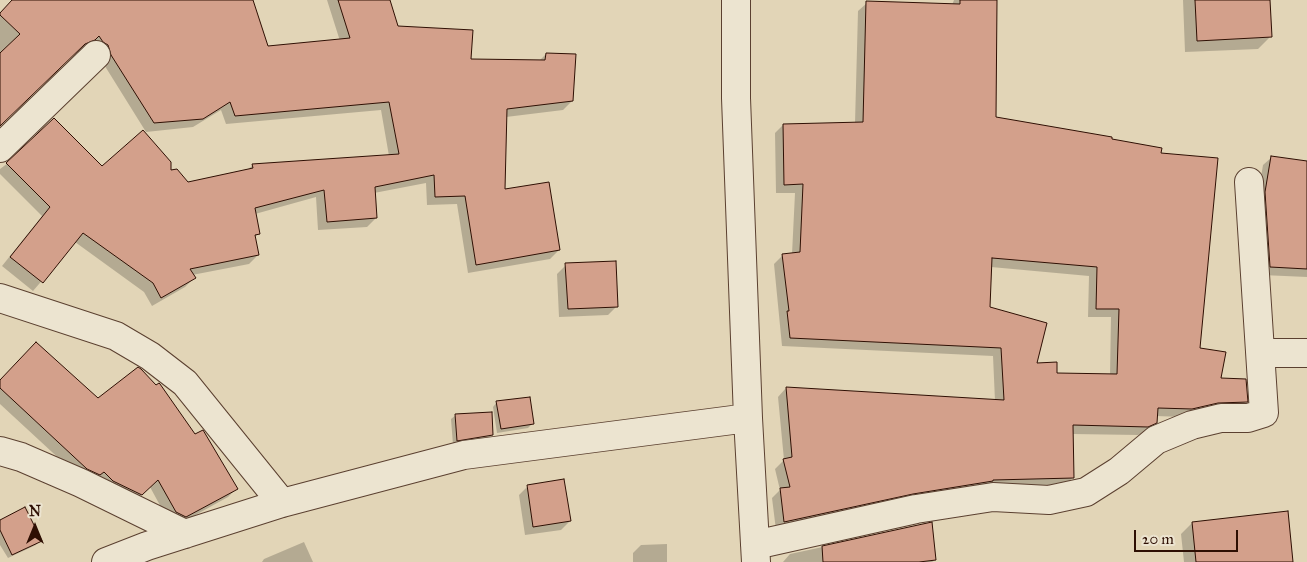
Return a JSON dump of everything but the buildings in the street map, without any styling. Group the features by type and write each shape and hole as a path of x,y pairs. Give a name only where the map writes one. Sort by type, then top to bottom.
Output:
{"street":[{"path":"736,0 736,98 755,554 916,509 993,497 1049,500 1086,492 1119,471 1156,440 1192,425 1221,418 1248,418 1264,413 1249,182"},
{"path":"0,148 96,55"},
{"path":"0,298 116,336 150,356 185,384 282,503"},
{"path":"1261,353 1307,353"},
{"path":"106,562 147,546 282,503 464,455 748,418"},
{"path":"0,451 21,457 81,483 185,534"}]}
